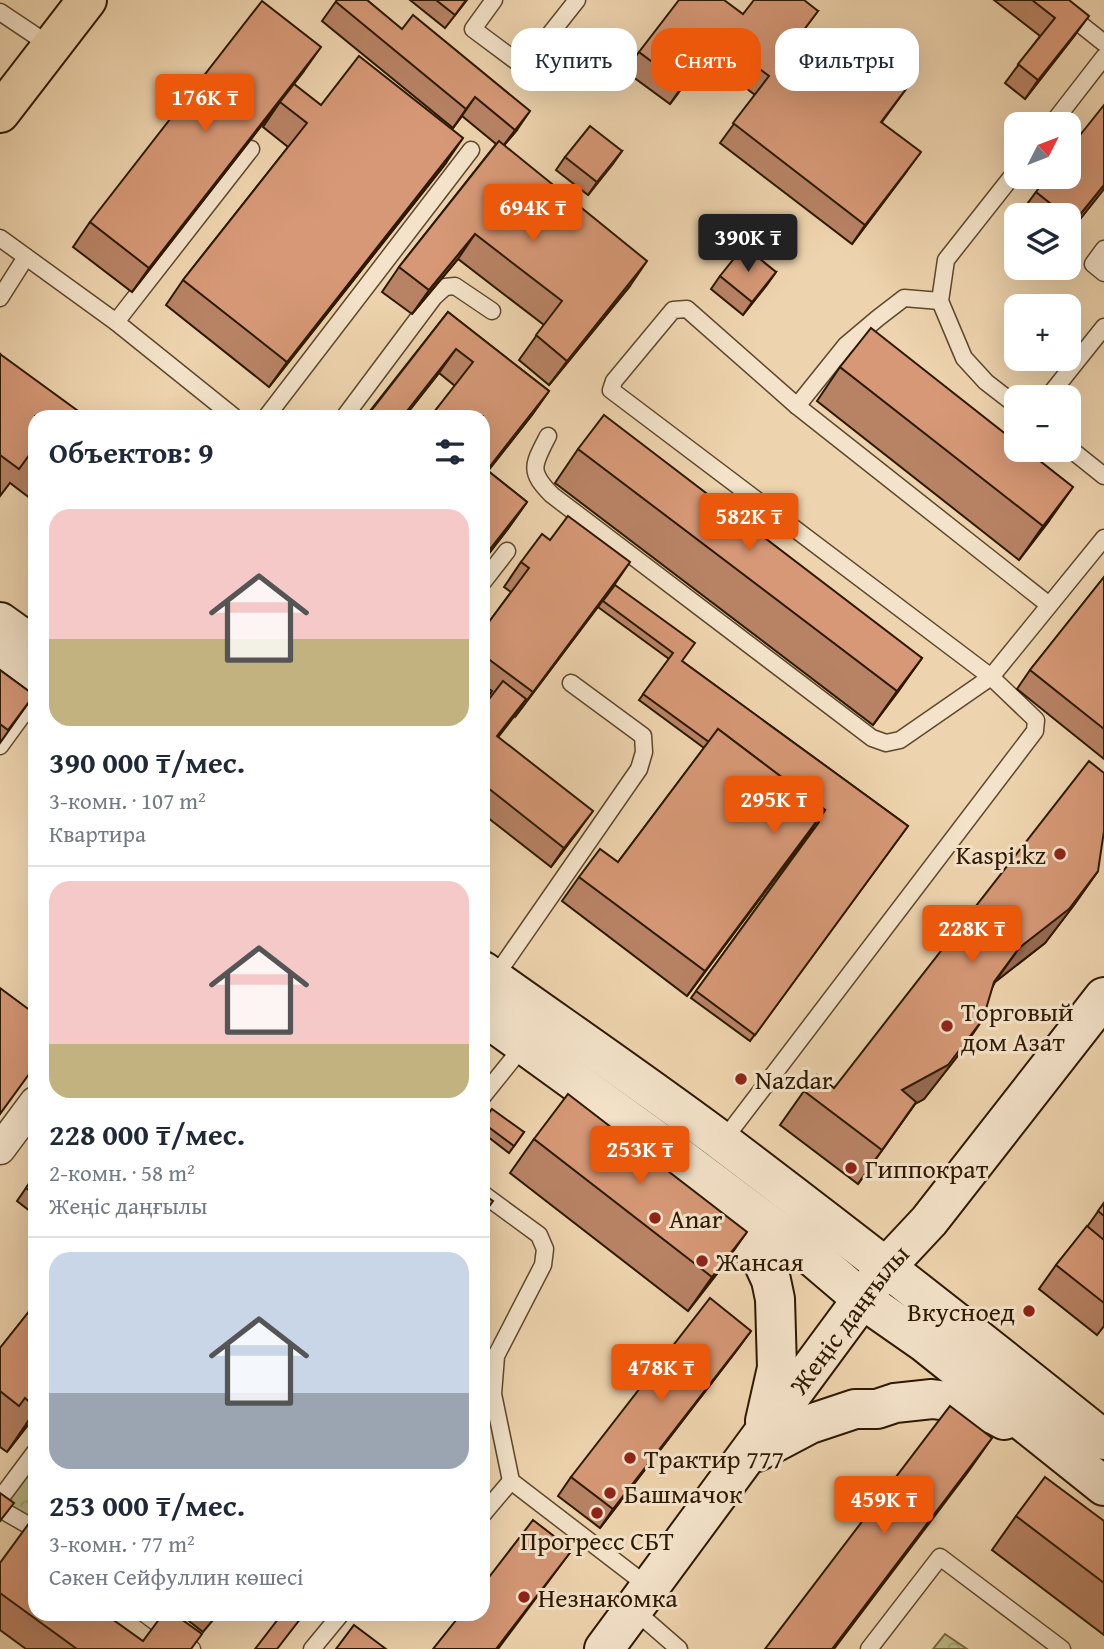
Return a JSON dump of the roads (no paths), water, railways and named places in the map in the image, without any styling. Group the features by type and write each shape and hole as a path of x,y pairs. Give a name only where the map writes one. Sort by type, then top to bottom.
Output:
{"main road":[{"path":"0,113 87,0"},
{"path":"0,622 28,642"},
{"path":"0,658 28,679"},
{"path":"490,983 722,1142 945,1312 1104,1440"},
{"name":"Жеңіс даңғылы","path":"604,1649 885,1268 929,1221 1104,997"},
{"path":"490,1020 815,1259 862,1300 925,1343 1104,1486"},
{"path":"675,1154 725,1219 761,1258 771,1280 775,1299 777,1368 753,1448"},
{"path":"753,1448 810,1423 855,1409 877,1409 895,1403 933,1399 964,1403 995,1415 1059,1450"}],"street":[{"path":"0,1149 28,1111"}],"lane":[{"path":"494,0 472,29 524,67 577,0"},
{"path":"1051,0 1104,43"},
{"path":"0,12 51,46"},
{"path":"1061,112 1104,57"},
{"path":"116,322 251,149"},
{"path":"272,410 471,150"},
{"path":"1004,186 946,260 940,301 964,358 1004,397"},
{"path":"0,237 116,322 226,410"},
{"path":"1104,249 1093,264 1104,272"},
{"path":"0,298 26,257"},
{"path":"349,410 434,297 445,287 455,286 492,311"},
{"path":"797,406 846,345 904,298 940,301"},
{"path":"722,1142 1035,731 1036,720 991,677 611,390 614,382 673,310 687,309 797,406 1049,605"},
{"path":"1058,385 1104,327"},
{"path":"548,436 535,460 538,481 552,495 872,738 886,743 900,740 991,677 1104,537"},
{"path":"1081,458 1104,476"},
{"path":"490,573 507,551"},
{"path":"490,977 639,769 645,752 643,736 571,683"},
{"path":"0,746 28,708"},
{"path":"490,1087 524,1045"},
{"path":"490,1199 539,1235 545,1249 543,1265 496,1356 494,1366 493,1394 511,1481 641,1598 679,1649"},
{"path":"0,1499 28,1461"},
{"path":"490,1506 511,1481"},
{"path":"0,1509 28,1525"},
{"path":"869,1649 940,1557 1062,1649"},
{"path":"154,1621 192,1649"},
{"path":"312,1649 335,1621"}],"place":[{"name":"Kaspi.kz","path":"1060,854"},
{"name":"Торговый дом Азат","path":"947,1026"},
{"name":"Nazdar","path":"741,1079"},
{"name":"Гиппократ","path":"851,1168"},
{"name":"Anar","path":"655,1218"},
{"name":"Жансая","path":"702,1261"},
{"name":"Вкусноед","path":"1029,1311"},
{"name":"Трактир 777","path":"630,1458"},
{"name":"Башмачок","path":"610,1493"},
{"name":"Прогресс СБТ","path":"597,1513"},
{"name":"Незнакомка","path":"524,1597"}]}
